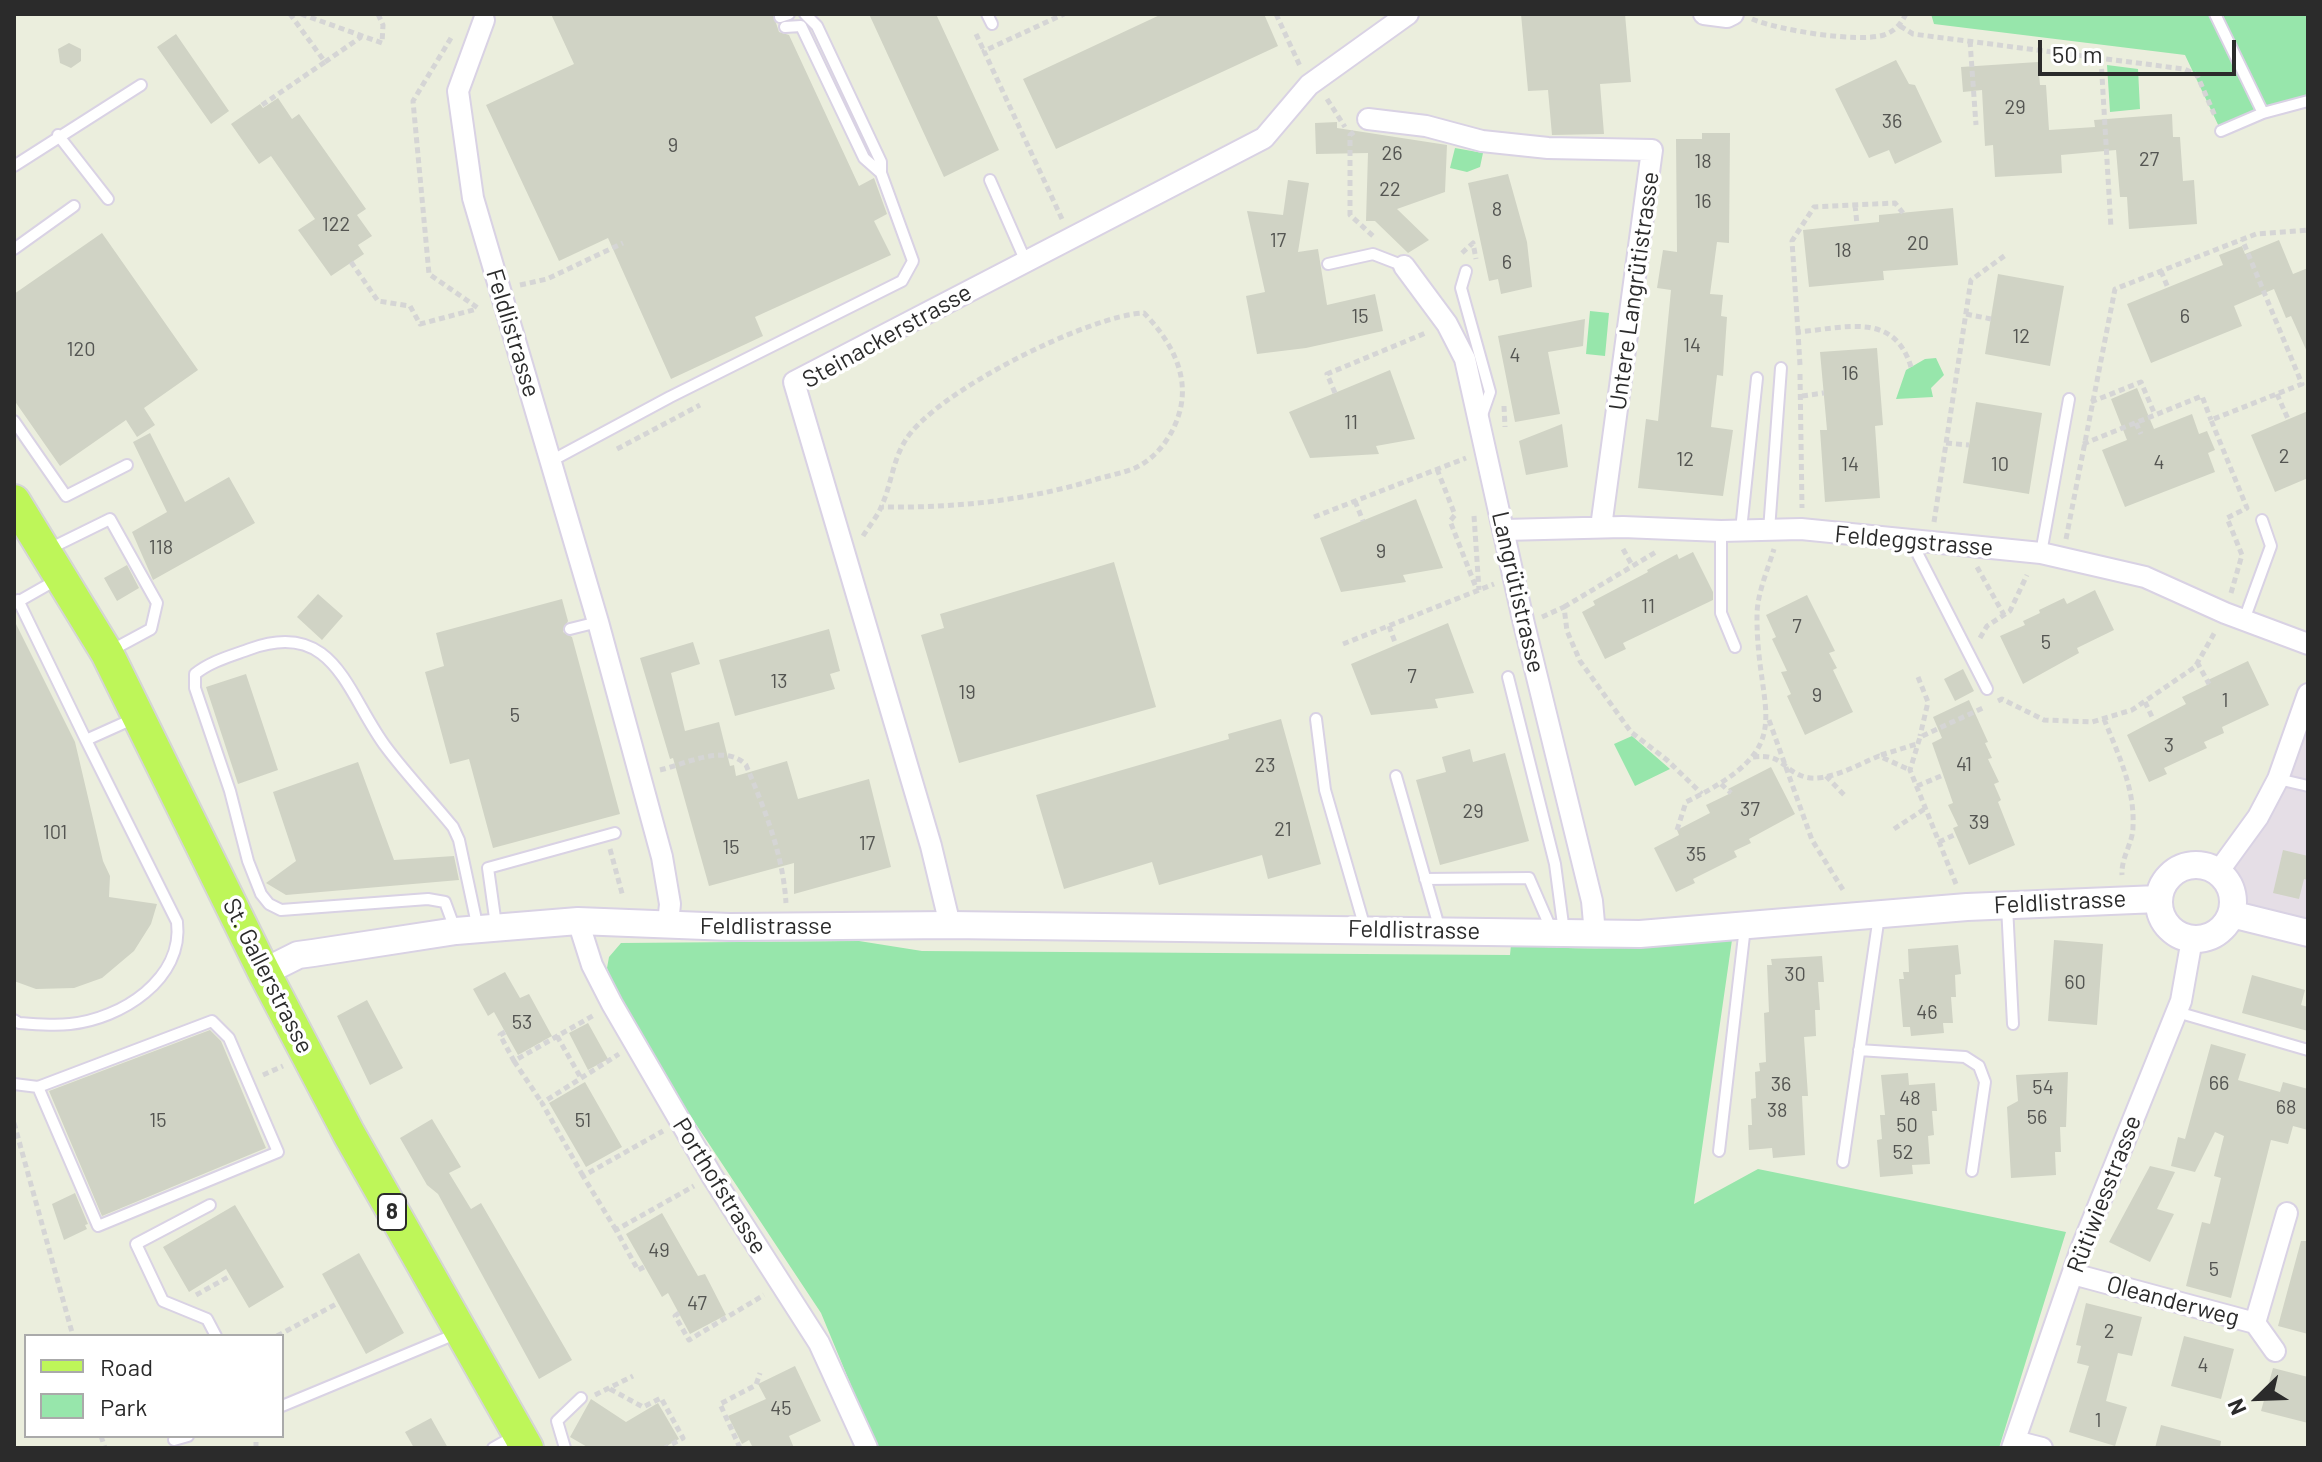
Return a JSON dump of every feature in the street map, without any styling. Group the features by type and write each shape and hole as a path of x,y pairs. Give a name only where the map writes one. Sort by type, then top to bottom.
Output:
{"main road":[{"name":"St. Gallerstrasse","path":"14,501 107,653 264,972 460,1332 513,1443"}],"street":[{"name":"Steinackerstrasse","path":"950,925 931,846 794,382 1264,138 1312,83 1408,14"},
{"path":"1704,14 1727,17 1733,14"},
{"name":"Feldlistrasse","path":"485,17 458,91 473,198 598,622 662,857 670,904 668,924"},
{"name":"Untere Langrütistrasse","path":"1368,119 1426,126 1482,141 1548,148 1652,150 1601,527"},
{"name":"Langrütistrasse","path":"1404,266 1447,324 1465,359 1524,624 1592,901 1595,934"},
{"name":"Feldeggstrasse","path":"1504,530 1601,527 1731,531 1801,529 2041,553 2145,577 2234,617 2308,644"},
{"path":"2218,872 2258,817 2278,779 2307,702"},
{"path":"2193,864 2218,872 2231,891 2231,914 2216,933 2192,939 2171,930 2163,921 2158,899 2161,886 2180,868 2193,864"},
{"name":"Feldlistrasse","path":"264,972 298,955 477,929 578,921 1595,934 1745,927 1967,907 2158,899"},
{"path":"2231,914 2308,933"},
{"name":"Porthofstrasse","path":"578,921 592,965 612,1004 712,1176 819,1343 867,1448"},
{"name":"Rütiwiesstrasse","path":"2014,1444 2073,1274 2177,1012 2192,939"},
{"name":"Oleanderweg","path":"2073,1274 2255,1323 2287,1213"},
{"path":"2255,1323 2275,1351"},
{"path":"2014,1444 2042,1448"}],"lane":[{"path":"551,461 698,382 902,281 913,261 881,173 881,162 817,26 805,14"},
{"path":"2215,14 2263,113"},
{"path":"785,19 801,26 864,158 881,173"},
{"path":"14,166 58,135 141,85"},
{"path":"2221,131 2263,113 2308,101"},
{"path":"58,135 108,199"},
{"path":"990,180 1026,262"},
{"path":"14,249 74,206"},
{"path":"1328,264 1373,254 1404,266"},
{"path":"1466,271 1461,288 1490,392 1479,422"},
{"path":"1774,529 1781,368"},
{"path":"1735,647 1721,613 1731,531 1757,378"},
{"path":"2041,553 2069,399"},
{"path":"14,421 66,496 127,465"},
{"path":"14,1020 19,1023 71,1024 130,1003 165,971 179,937 177,922 16,602 54,563 110,519 157,603 151,629 107,653"},
{"path":"2234,617 2271,546 2262,520"},
{"path":"1921,542 1992,687"},
{"path":"570,629 598,622"},
{"path":"274,640 304,644 330,661 349,681 384,745 453,827 459,840 477,929 445,902 428,899 281,910 269,904 248,861 230,791 195,688 195,674 206,665 274,640"},
{"path":"1508,677 1555,864 1559,934"},
{"path":"86,740 138,716"},
{"path":"1316,719 1325,790 1365,930"},
{"path":"1396,776 1440,930"},
{"path":"2278,779 2308,786"},
{"path":"477,929 488,868 610,835"},
{"path":"1425,879 1529,878 1559,934"},
{"path":"2007,905 2013,1024"},
{"path":"1843,1162 1879,914"},
{"path":"1719,1151 1745,927"},
{"path":"2177,1012 2308,1050"},
{"path":"14,1084 38,1087 212,1021 226,1032 278,1152 98,1226 38,1087"},
{"path":"1859,1050 1965,1057 1979,1066 1985,1082 1972,1171"},
{"path":"210,1205 136,1244 163,1301 207,1319 215,1334"},
{"path":"284,1405 460,1332"},
{"path":"565,1448 559,1438 557,1421 581,1398"},
{"path":"174,1440 181,1438"}],"path":[{"path":"291,14 325,62"},
{"path":"301,14 382,43 383,25 378,14"},
{"path":"1064,14 984,51 1071,238"},
{"path":"1276,14 1312,83 1350,135 1350,215 1404,266"},
{"path":"1744,14 1766,24 1806,33 1878,36 1900,26 1906,14"},
{"path":"458,26 413,101 429,274 486,316"},
{"path":"1900,26 1913,34 2184,69 2197,75 2221,131"},
{"path":"262,105 362,36"},
{"path":"1970,41 1976,125"},
{"path":"2101,59 2111,228"},
{"path":"1350,135 1368,119"},
{"path":"1801,529 1802,396 1792,241 1814,207 1895,203 1903,213"},
{"path":"1855,205 1857,224"},
{"path":"2063,557 2111,294 2265,231 2308,230"},
{"path":"2211,420 2305,383 2242,239"},
{"path":"499,289 547,279 623,243"},
{"path":"1921,542 1946,443 1971,280 2007,254"},
{"path":"351,262 378,301 410,306 420,324 478,308"},
{"path":"2161,271 2168,288"},
{"path":"841,548 862,537 882,507 904,441 933,409 1090,323 1122,314 1144,313 1162,332 1175,357 1184,391 1179,415 1167,442 1137,467 1066,488 989,504 882,507"},
{"path":"1966,314 1991,319"},
{"path":"1335,393 1327,374 1447,324"},
{"path":"1798,332 1874,325 1904,345 1911,367"},
{"path":"2091,402 2141,382 2155,415"},
{"path":"1802,396 1824,393"},
{"path":"2277,394 2288,419"},
{"path":"1992,687 2002,699 2044,720 2092,722 2104,719 2132,710 2197,662 2234,617 2242,555 2227,518 2247,508 2202,396 2083,444"},
{"path":"613,451 703,404"},
{"path":"2136,423 2141,434"},
{"path":"1946,443 1969,445"},
{"path":"1314,517 1467,457 1471,471"},
{"path":"1437,469 1455,515 1450,521 1478,591"},
{"path":"1355,501 1363,521"},
{"path":"1473,501 1478,591"},
{"path":"1524,624 1564,607 1699,529"},
{"path":"1774,529 1757,610 1758,654 1769,719 1781,760 1812,840 1848,898"},
{"path":"1965,545 2004,615"},
{"path":"1983,649 1980,638 1987,626 2010,611 2019,586 2041,553"},
{"path":"1343,644 1489,586"},
{"path":"1564,607 1567,631 1580,661 1631,732 1667,760 1702,794"},
{"path":"1389,626 1396,645"},
{"path":"2197,662 2209,684"},
{"path":"1918,677 1928,702 1910,770 1967,907"},
{"path":"1752,757 1767,755 1781,760 1805,777 1826,776 1919,740 2002,699"},
{"path":"2145,702 2153,719"},
{"path":"1677,830 1686,802 1721,784 1752,757 1763,743 1769,719"},
{"path":"2104,719 2130,782 2134,829 2122,863 2122,877"},
{"path":"655,772 727,753 746,765 774,834 784,876 787,926"},
{"path":"1879,756 1910,770"},
{"path":"1826,776 1846,797"},
{"path":"1917,786 1941,776"},
{"path":"1721,784 1731,793"},
{"path":"1894,829 1926,808"},
{"path":"1939,842 1956,834"},
{"path":"610,835 624,898"},
{"path":"514,1061 612,1004"},
{"path":"505,1032 500,1035 514,1061 566,1138 583,1176 638,1270 644,1267"},
{"path":"557,1036 581,1078"},
{"path":"542,1103 634,1044"},
{"path":"248,1081 286,1065"},
{"path":"583,1176 680,1122"},
{"path":"14,1123 72,1334"},
{"path":"616,1230 712,1176"},
{"path":"176,1307 230,1276"},
{"path":"679,1313 675,1316 689,1340 782,1284"},
{"path":"281,1334 338,1303"},
{"path":"740,1448 720,1404 756,1385 760,1373"},
{"path":"581,1398 588,1392 598,1396 633,1376"},
{"path":"610,1389 643,1407 661,1398 683,1438 665,1448"}],"shaded area":[{"path":"2308,694 2308,933 2233,902 2231,891 2218,872 2258,817"}],"green space":[{"path":"1931,14 2308,14 2308,101 2221,131 2185,55 1934,24"},
{"path":"2107,65 2138,69 2140,109 2110,112"},
{"path":"1455,148 1483,153 1480,167 1467,172 1450,168"},
{"path":"1590,311 1609,313 1605,356 1586,354"},
{"path":"1936,358 1944,375 1931,388 1933,397 1896,399 1906,370 1925,359"},
{"path":"1632,736 1670,769 1635,786 1614,744"},
{"path":"1732,940 1694,1204 1758,1169 2066,1232 1999,1448 877,1448 821,1313 666,1079 616,993 607,968 609,957 621,943 859,941 922,951 1510,955 1511,945 1622,948"}],"building":[{"path":"551,14 773,14 779,32 789,35 859,186 874,178 887,214 874,221 891,255 755,317 763,336 671,379 608,238 559,261 486,105 574,64"},
{"path":"869,14 936,14 999,150 944,177"},
{"path":"1162,14 1264,14 1278,46 1056,149 1023,79"},
{"path":"1521,14 1625,14 1631,82 1600,84 1604,134 1552,135 1548,90 1528,91"},
{"path":"176,34 229,111 211,124 157,47"},
{"path":"69,43 81,49 81,61 71,68 60,63 58,49"},
{"path":"1896,60 1909,84 1915,85 1942,142 1895,164 1889,150 1869,158 1835,89"},
{"path":"2038,62 2040,85 2046,85 2049,130 2095,127 2094,120 2172,114 2173,137 2180,137 2183,181 2194,180 2197,224 2129,229 2127,197 2120,197 2116,150 2061,155 2062,173 1995,177 1993,145 1985,146 1982,90 1963,92 1961,67"},
{"path":"278,98 292,119 299,114 366,209 357,215 372,236 358,245 364,254 331,276 298,230 315,219 271,156 259,164 231,124 260,104 263,108"},
{"path":"1337,122 1337,128 1447,145 1445,192 1397,209 1429,240 1408,253 1375,221 1366,221 1368,153 1316,154 1315,123"},
{"path":"1702,133 1730,133 1729,243 1717,242 1710,294 1723,295 1721,316 1727,317 1723,376 1717,375 1711,427 1733,430 1723,496 1638,488 1646,419 1658,421 1671,290 1657,288 1663,250 1677,252 1676,139 1702,139"},
{"path":"1508,174 1527,242 1532,287 1501,294 1498,279 1489,281 1468,183"},
{"path":"1288,180 1309,183 1298,252 1318,249 1327,305 1375,294 1383,331 1306,348 1257,354 1246,296 1265,292 1247,211 1283,215"},
{"path":"1953,208 1958,265 1883,271 1884,280 1809,287 1803,230 1879,222 1879,215"},
{"path":"102,233 198,370 144,408 155,425 137,437 126,420 60,466 14,400 14,294"},
{"path":"2279,240 2293,274 2308,268 2308,354 2291,316 2286,318 2274,289 2234,306 2242,326 2151,363 2127,304 2223,265 2219,255 2242,246 2245,254"},
{"path":"1998,274 2064,286 2050,366 1985,354"},
{"path":"1585,319 1583,346 1548,352 1560,414 1515,422 1498,336"},
{"path":"1877,348 1883,425 1875,426 1880,498 1825,502 1820,430 1827,430 1820,352"},
{"path":"1390,370 1415,439 1376,446 1379,454 1310,458 1289,412"},
{"path":"2137,388 2154,429 2192,414 2199,434 2207,431 2215,450 2208,453 2215,472 2125,507 2102,450 2127,440 2111,399"},
{"path":"1976,402 2042,413 2029,494 1963,483"},
{"path":"2308,411 2308,478 2275,492 2251,435"},
{"path":"1562,424 1568,467 1526,475 1519,441"},
{"path":"150,433 185,502 229,477 255,523 153,580 132,532 167,512 133,442"},
{"path":"1416,499 1443,568 1403,575 1406,582 1341,592 1320,538"},
{"path":"1693,552 1713,592 1713,600 1623,643 1626,649 1605,659 1582,612 1595,605 1593,601 1647,570 1677,554 1679,559"},
{"path":"1114,562 1156,707 959,763 921,635 944,628 940,614"},
{"path":"127,565 139,588 117,601 104,578"},
{"path":"2095,590 2114,630 2077,648 2079,653 2023,684 2000,636 2025,625 2023,621 2040,613 2039,610 2064,598 2067,604"},
{"path":"318,594 343,616 322,640 297,617"},
{"path":"1807,595 1835,651 1829,653 1837,668 1833,670 1853,712 1805,735 1787,696 1791,694 1781,672 1787,671 1772,639 1776,637 1766,615"},
{"path":"562,599 568,621 563,632 572,637 620,814 493,848 469,759 450,764 425,672 444,666 436,633"},
{"path":"14,620 75,742 103,861 110,876 109,897 157,904 151,924 134,951 102,978 74,988 36,989 14,981"},
{"path":"1448,623 1474,693 1435,699 1438,708 1371,715 1351,664"},
{"path":"829,629 840,671 830,674 835,689 735,716 719,660"},
{"path":"693,642 700,664 671,673 685,731 719,722 730,766 734,765 736,776 787,761 798,799 869,779 891,867 794,894 794,863 709,886 673,758 670,759 640,658"},
{"path":"2248,661 2269,705 2222,727 2224,733 2204,742 2207,748 2164,768 2167,774 2149,782 2127,735 2186,704 2182,697 2209,684 2208,680"},
{"path":"1963,669 1974,691 1955,701 1944,679"},
{"path":"246,674 278,770 238,784 206,687"},
{"path":"1969,700 1988,742 1985,743 1992,758 1988,759 1999,782 1994,784 2001,800 1998,802 2015,845 1969,865 1953,828 1958,826 1948,805 1953,803 1932,743 1942,738 1933,717"},
{"path":"1281,719 1321,864 1268,879 1262,855 1159,885 1152,862 1064,889 1036,795 1229,739 1228,734"},
{"path":"1470,749 1473,762 1505,753 1529,841 1440,865 1416,780 1446,772 1442,757"},
{"path":"358,762 394,860 454,856 459,880 286,895 266,883 296,861 273,792"},
{"path":"1771,767 1795,814 1749,839 1751,843 1734,851 1737,857 1693,879 1695,883 1676,892 1654,848 1679,835 1677,830 1710,813 1706,805 1731,793 1728,789"},
{"path":"2283,850 2308,856 2308,880 2304,879 2299,899 2273,893"},
{"path":"2054,940 2103,944 2097,1025 2048,1021"},
{"path":"1958,945 1961,974 1955,975 1956,997 1951,997 1953,1023 1943,1023 1944,1033 1911,1036 1910,1027 1903,1027 1899,979 1904,979 1903,972 1909,972 1908,949"},
{"path":"1822,956 1824,982 1818,982 1820,1010 1815,1010 1816,1036 1804,1037 1808,1096 1802,1096 1805,1155 1773,1158 1772,1148 1749,1150 1748,1125 1752,1125 1751,1099 1756,1098 1755,1072 1760,1071 1759,1063 1766,1062 1764,1013 1769,1012 1767,965 1772,965 1771,959"},
{"path":"505,972 520,998 529,994 552,1036 518,1055 494,1012 488,1016 473,989"},
{"path":"2252,975 2305,990 2301,1005 2308,1007 2308,1031 2242,1013"},
{"path":"367,1000 403,1068 370,1085 337,1016"},
{"path":"588,1023 608,1059 588,1070 569,1033"},
{"path":"210,1030 221,1041 266,1148 102,1216 49,1091"},
{"path":"2211,1044 2246,1054 2238,1080 2280,1092 2283,1082 2308,1089 2308,1130 2293,1126 2288,1144 2271,1140 2231,1298 2186,1286 2202,1222 2210,1224 2221,1178 2214,1176 2224,1136 2215,1132 2195,1172 2171,1166 2178,1137 2185,1139"},
{"path":"2068,1072 2066,1127 2060,1127 2061,1152 2055,1152 2056,1175 2011,1178 2007,1107 2018,1101 2016,1075"},
{"path":"1908,1073 1909,1085 1935,1083 1937,1111 1932,1111 1934,1135 1928,1136 1930,1164 1912,1165 1913,1174 1880,1177 1877,1140 1882,1139 1880,1115 1885,1115 1881,1075"},
{"path":"585,1082 622,1147 586,1167 549,1103"},
{"path":"432,1119 461,1167 449,1173 471,1209 481,1203 572,1360 539,1379 438,1194 427,1185 400,1138"},
{"path":"2150,1166 2175,1172 2157,1209 2174,1214 2150,1262 2109,1242"},
{"path":"75,1193 88,1224 85,1225 87,1229 64,1240 52,1204"},
{"path":"235,1205 284,1287 249,1308 226,1269 189,1292 163,1247"},
{"path":"662,1213 698,1276 705,1274 726,1315 690,1334 668,1293 662,1297 626,1234"},
{"path":"2301,1241 2308,1241 2308,1334 2278,1326"},
{"path":"359,1253 404,1333 366,1354 322,1274"},
{"path":"2086,1303 2142,1317 2132,1356 2118,1353 2106,1401 2127,1407 2115,1446 2069,1432 2089,1366 2077,1363 2081,1346 2076,1345"},
{"path":"2184,1336 2234,1349 2221,1399 2171,1386"},
{"path":"795,1366 821,1421 789,1436 794,1448 753,1448 749,1440 742,1444 728,1416 766,1399 758,1384"},
{"path":"2273,1368 2308,1377 2308,1423 2261,1411"},
{"path":"591,1399 626,1422 658,1403 679,1439 663,1448 589,1448 570,1437"},
{"path":"431,1418 448,1448 414,1448 405,1432"},
{"path":"2161,1425 2221,1441 2220,1448 2155,1448"}]}
